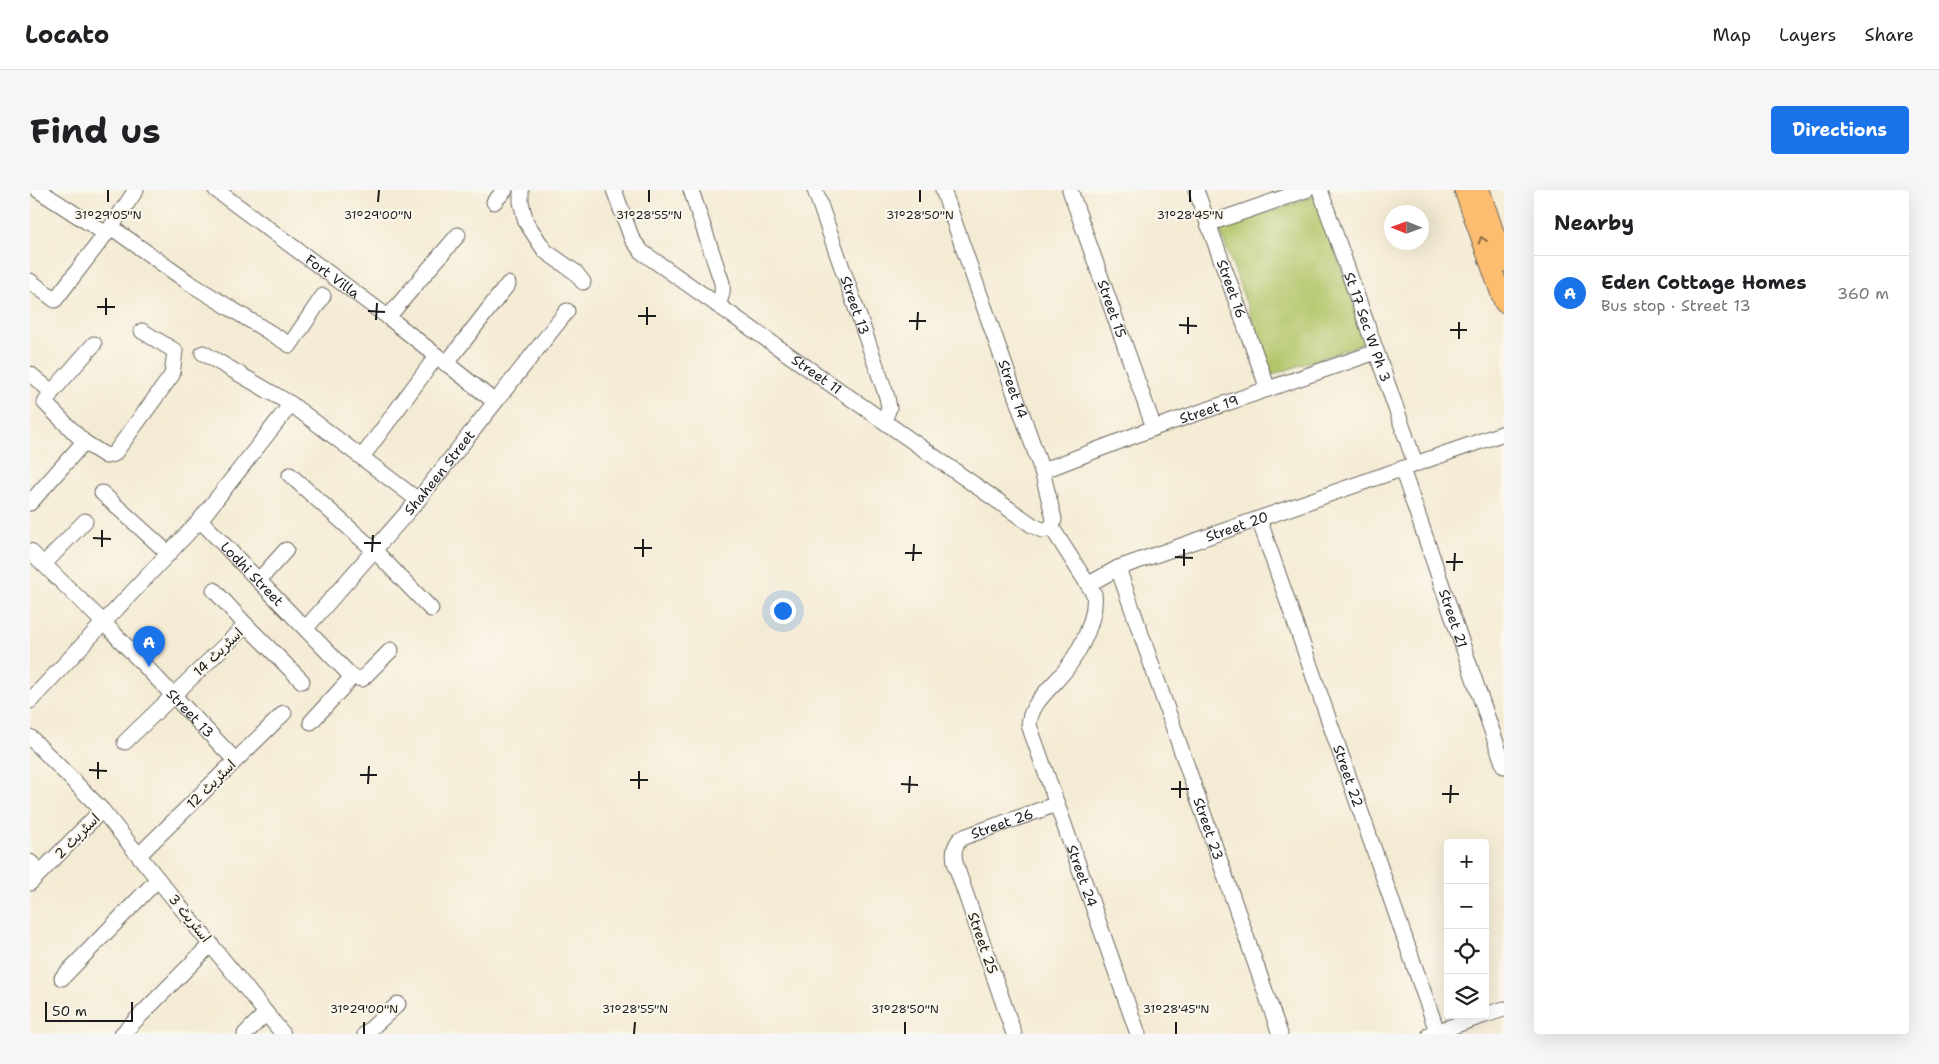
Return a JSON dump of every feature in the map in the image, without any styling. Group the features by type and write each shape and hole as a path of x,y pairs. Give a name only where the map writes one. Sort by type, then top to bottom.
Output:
{"main road":[{"path":"1464,190 1504,303"},
{"path":"1480,190 1504,262"}],"street":[{"path":"38,190 108,230 290,345 323,296"},
{"path":"30,281 55,300 136,190"},
{"name":"Fort Villa","path":"216,190 388,317 495,402"},
{"path":"494,202 505,190"},
{"path":"521,190 526,222 545,251 575,272 583,282"},
{"name":"Street 11","path":"614,190 626,225 636,246 642,252 1032,525 1042,530 1052,528"},
{"path":"691,190 722,283 722,298 717,305"},
{"name":"Street 13","path":"814,190 887,397 889,408 888,415 884,421"},
{"name":"Street 14","path":"943,190 1042,471 1054,519 1052,528 1089,584"},
{"name":"Street 15","path":"1070,190 1154,428"},
{"name":"Street 16","path":"1196,190 1268,388"},
{"path":"1208,224 1306,190"},
{"name":"St 17 Sec W Ph 3","path":"1320,190 1376,352 1408,466"},
{"path":"388,317 458,235"},
{"path":"362,457 441,360 508,284"},
{"name":"Shaheen Street","path":"306,628 418,500 567,311"},
{"path":"94,344 52,392 45,403 84,442 106,456 114,454 172,375 175,351 142,331"},
{"name":"Street 19","path":"1042,471 1154,428 1376,352"},
{"path":"203,353 291,404 418,500"},
{"path":"30,374 52,392"},
{"path":"30,702 200,520 291,404"},
{"name":"Street 20","path":"1089,584 1118,568 1504,433"},
{"path":"30,503 84,442"},
{"name":"Street 21","path":"1408,466 1504,766"},
{"path":"290,475 375,551 431,609"},
{"path":"102,493 169,554"},
{"name":"Street 22","path":"1259,519 1435,1033"},
{"name":"Lodhi Street","path":"200,520 352,677"},
{"path":"44,564 85,521"},
{"path":"259,580 286,550"},
{"name":"Street 13","path":"30,551 103,622 235,760"},
{"name":"Street 23","path":"1118,568 1280,1034"},
{"name":"Street 24","path":"1089,584 1094,594 1095,602 1082,642 1068,668 1033,709 1029,718 1029,724 1138,1034"},
{"path":"214,590 302,681"},
{"name":"اسٹریٹ 14","path":"125,742 246,625"},
{"path":"311,722 352,677 362,679 391,650"},
{"name":"اسٹریٹ 12","path":"139,855 284,713"},
{"name":"اسٹریٹ 3","path":"30,737 99,807 283,1034"},
{"name":"Street 26","path":"954,851 956,843 961,838 1057,804"},
{"name":"اسٹریٹ 2","path":"34,872 99,807"},
{"name":"Street 25","path":"954,851 956,866 1014,1034"},
{"path":"62,978 158,879"},
{"path":"122,1034 211,944"},
{"path":"368,1033 398,1004"},
{"path":"1489,1014 1504,1008"},
{"path":"245,1034 266,1013"},
{"path":"1435,1033 1474,1019"}],"green space":[{"path":"1315,196 1367,342 1272,375 1220,230"}],"place":[{"name":"Eden Cottage Homes","path":"149,667"}]}
